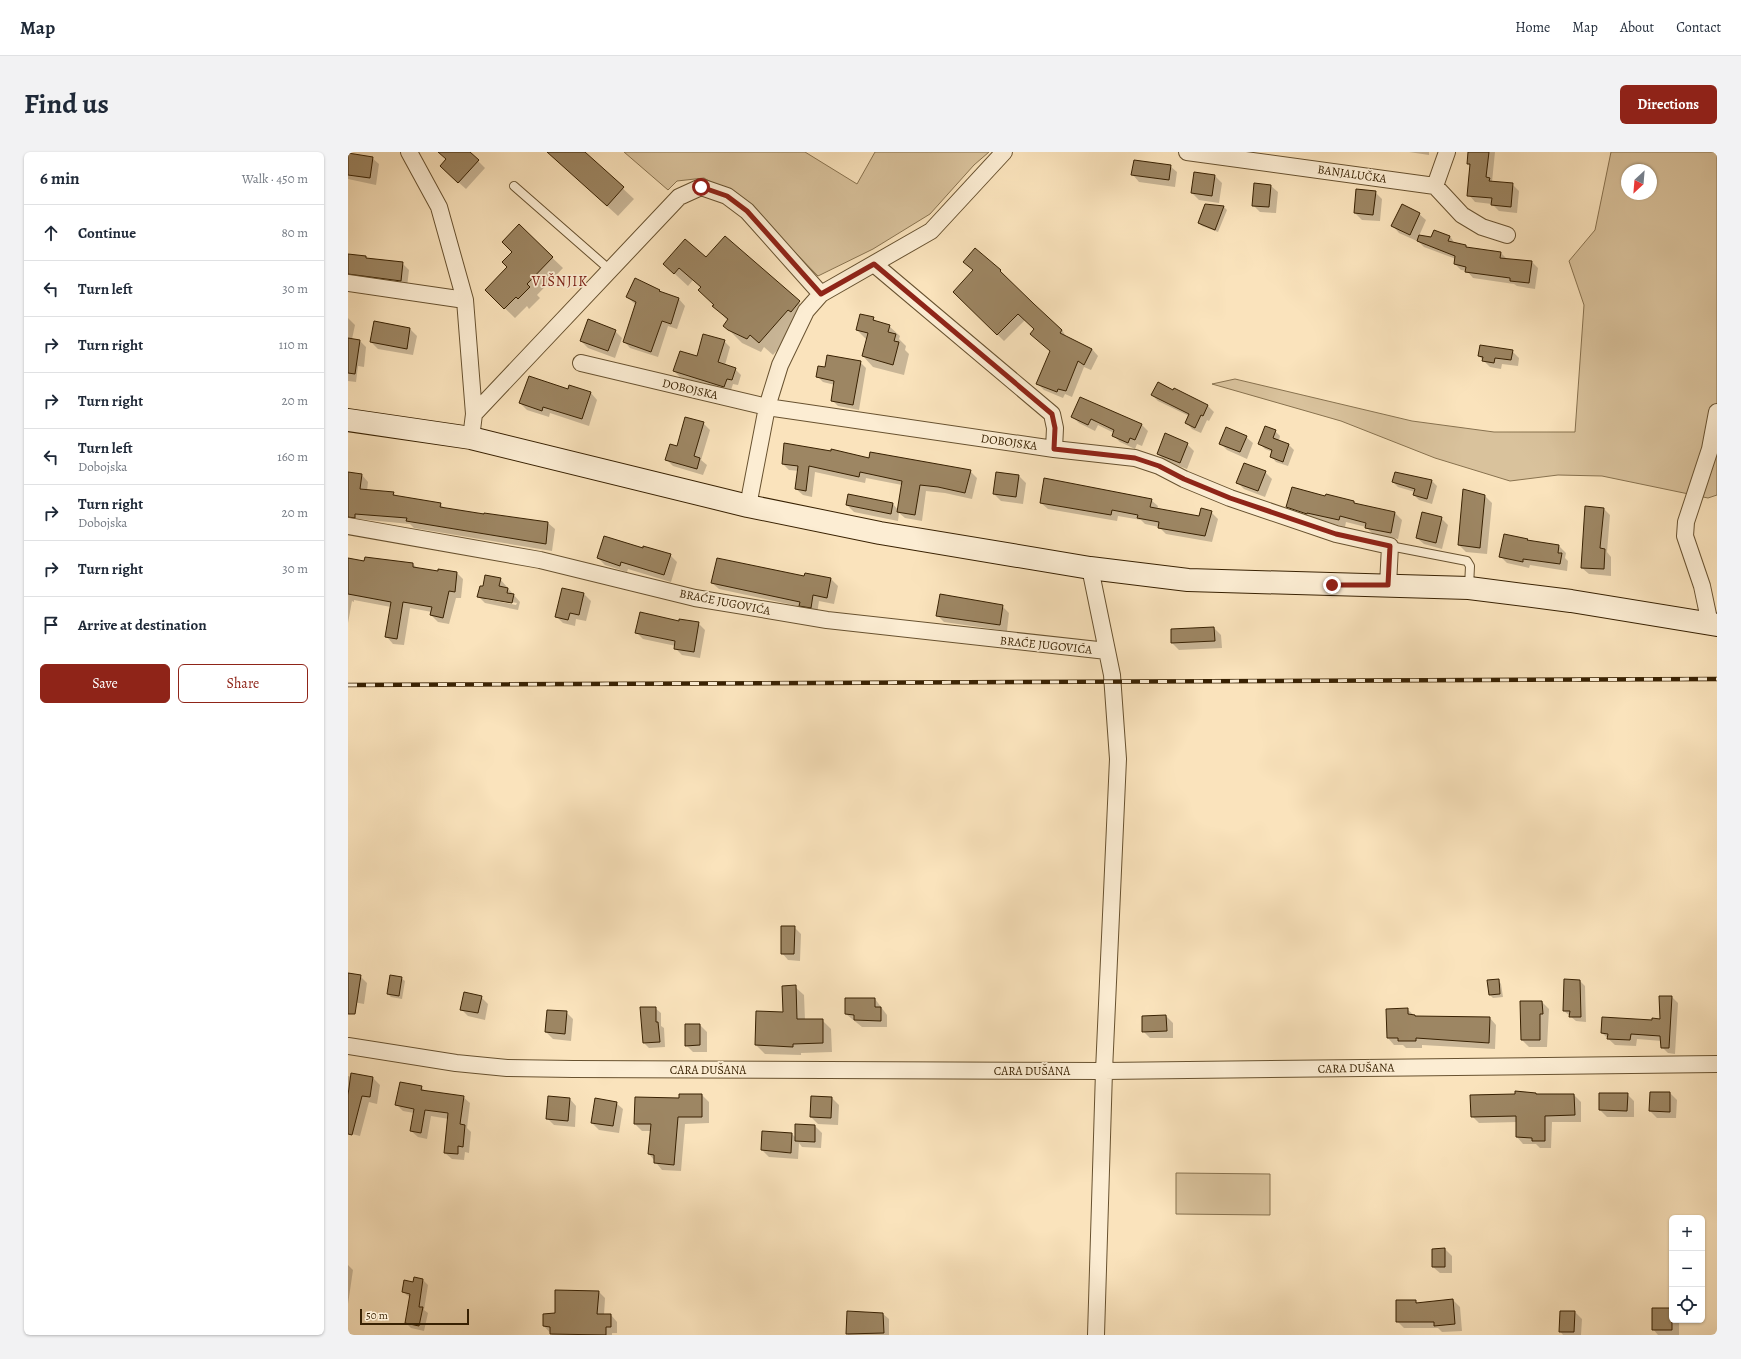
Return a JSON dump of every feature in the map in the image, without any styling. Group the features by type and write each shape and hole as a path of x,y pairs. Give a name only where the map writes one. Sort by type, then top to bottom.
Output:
{"main road":[{"path":"348,420 471,438 748,506 880,533 1090,568 1188,580 1469,588 1571,600 1713,624"}],"street":[{"path":"409,152 439,207 465,300 474,414 471,438"},
{"path":"748,506 768,407 780,365 806,311 821,294 931,231 1004,152"},
{"name":"BANJALUČKA","path":"1187,152 1435,186"},
{"path":"1447,152 1435,186 1462,215 1482,227 1507,235"},
{"path":"474,414 679,197 701,187 727,196 747,211 821,294"},
{"path":"874,264 1052,414 1055,428 1054,449"},
{"path":"348,283 465,300"},
{"name":"DOBOJSKA","path":"581,363 768,407 1054,449 1135,458 1159,466 1184,479 1230,498 1336,534 1390,546"},
{"path":"1713,624 1685,536 1686,522 1710,449 1717,412"},
{"name":"BRAĆE JUGOVIĆA","path":"348,526 540,560 695,598 827,620 1107,651"},
{"path":"1388,585 1390,546"},
{"path":"1090,568 1113,683 1118,759 1104,1071 1096,1335"},
{"name":"CARA DUŠANA","path":"348,1046 456,1063 507,1068 1104,1071 1717,1064"}],"lane":[{"path":"514,186 610,270"},
{"path":"1390,546 1467,561 1470,566 1469,588"}],"shaded area":[{"path":"624,152 805,152 857,184 875,152 989,152 974,165 930,214 873,249 818,276 748,204 704,178 677,181 668,190"},
{"path":"1611,152 1717,152 1717,495 1708,498 1602,476 1558,475 1510,481 1435,458 1341,421 1212,384 1235,379 1412,421 1494,432 1575,432 1584,305 1569,261 1595,230"},
{"path":"1176,1173 1270,1174 1270,1215 1176,1214"}],"building":[{"path":"438,152 470,152 479,160 458,183 440,166 446,159"},
{"path":"547,152 585,152 624,187 607,206"},
{"path":"1468,152 1489,152 1486,177 1490,178 1489,181 1513,183 1511,207 1491,205 1492,198 1467,196 1470,164 1467,164"},
{"path":"348,153 373,157 370,178 348,175"},
{"path":"1134,160 1171,165 1169,180 1131,175"},
{"path":"1194,172 1215,175 1212,196 1191,193"},
{"path":"1254,183 1271,185 1269,207 1252,206"},
{"path":"1356,189 1376,191 1373,215 1354,213"},
{"path":"1205,204 1224,206 1215,230 1198,223"},
{"path":"1402,204 1420,213 1410,235 1391,226"},
{"path":"519,224 553,257 527,284 530,287 518,299 516,297 504,309 485,290 507,267 502,262 512,252 502,242"},
{"path":"1434,230 1450,236 1448,241 1466,245 1466,247 1501,252 1500,258 1532,261 1529,283 1510,281 1510,278 1465,272 1466,267 1454,264 1455,256 1417,241 1419,235 1431,237"},
{"path":"725,236 800,301 791,312 788,310 759,343 750,335 747,339 723,326 728,319 712,306 714,305 698,290 701,287 679,268 674,274 663,264 685,239 706,257"},
{"path":"975,248 1001,270 1000,271 1062,330 1060,333 1092,349 1084,365 1078,361 1066,391 1058,389 1057,392 1036,384 1050,351 1030,334 1034,329 1018,314 997,335 953,292 973,270 963,262"},
{"path":"348,254 366,256 366,258 403,262 401,281 348,274"},
{"path":"635,278 660,290 659,291 679,298 671,324 662,321 651,352 623,342 636,302 626,297"},
{"path":"860,314 874,317 873,320 890,325 888,332 896,334 894,341 899,342 893,365 862,356 868,333 856,330"},
{"path":"588,319 616,330 608,351 580,341"},
{"path":"374,321 410,328 407,349 370,342"},
{"path":"703,334 725,340 718,362 736,368 732,380 727,379 724,387 673,371 680,351 697,356"},
{"path":"348,338 360,340 355,374 348,373"},
{"path":"1480,345 1513,350 1511,360 1495,358 1494,363 1482,361 1483,357 1478,356"},
{"path":"827,355 861,361 853,405 831,401 834,381 816,377 818,366 825,367"},
{"path":"529,376 568,389 569,385 591,392 582,419 543,407 542,411 519,403"},
{"path":"1158,382 1173,390 1174,388 1208,405 1195,428 1185,423 1189,414 1151,395"},
{"path":"1080,397 1142,424 1135,440 1130,438 1128,443 1112,436 1114,430 1091,419 1088,425 1071,417"},
{"path":"685,417 704,422 694,456 700,458 697,469 665,460 670,444 677,446"},
{"path":"1265,426 1276,430 1273,438 1289,444 1283,462 1270,457 1272,450 1258,444"},
{"path":"1226,427 1247,436 1240,452 1219,444"},
{"path":"1165,433 1188,443 1180,463 1157,454"},
{"path":"784,443 831,451 831,449 869,458 870,452 971,470 965,493 920,485 915,515 897,512 902,481 860,472 859,477 809,466 806,491 795,489 798,466 782,464"},
{"path":"1244,463 1266,471 1258,491 1236,483"},
{"path":"348,472 362,474 360,489 394,492 393,495 441,503 440,507 548,522 546,544 406,521 407,518 355,514 355,518 348,517"},
{"path":"996,472 1019,475 1016,497 993,494"},
{"path":"1395,472 1432,480 1427,499 1413,495 1415,489 1392,482"},
{"path":"1044,478 1152,499 1150,507 1199,516 1201,508 1212,511 1205,536 1158,528 1159,522 1137,518 1138,515 1112,510 1111,515 1040,503"},
{"path":"1292,487 1325,496 1326,494 1354,501 1354,503 1395,512 1391,533 1365,528 1366,523 1340,516 1339,520 1307,514 1286,507"},
{"path":"1463,489 1485,495 1480,548 1458,545"},
{"path":"848,494 893,503 891,514 846,505"},
{"path":"1585,506 1604,508 1600,548 1605,549 1604,569 1581,568"},
{"path":"1422,512 1442,517 1436,543 1416,538"},
{"path":"1504,534 1528,539 1527,540 1559,545 1558,553 1562,553 1560,564 1523,559 1523,562 1499,557"},
{"path":"604,536 643,548 643,546 671,554 664,575 621,562 620,566 597,558"},
{"path":"365,557 413,563 413,567 457,572 455,592 449,591 443,618 430,615 432,607 403,602 397,639 385,637 391,602 348,594 348,558 364,561"},
{"path":"717,558 804,576 805,573 831,578 827,598 813,595 811,608 799,606 800,602 711,583"},
{"path":"485,575 501,578 499,586 508,588 507,593 514,594 512,603 477,597 480,586 483,586"},
{"path":"562,588 584,593 579,615 570,613 568,620 555,617"},
{"path":"940,594 1003,605 1000,625 936,616"},
{"path":"640,612 679,621 679,619 699,622 694,652 674,649 675,641 635,633"},
{"path":"1214,627 1215,641 1171,643 1171,629"},
{"path":"781,926 795,926 794,954 781,954"},
{"path":"348,973 361,975 355,1014 348,1014"},
{"path":"390,975 402,977 399,996 387,994"},
{"path":"1499,979 1500,994 1489,995 1487,980"},
{"path":"1564,979 1580,980 1581,1017 1569,1017 1570,1011 1563,1011"},
{"path":"796,985 797,1019 823,1019 823,1043 793,1044 793,1047 755,1045 756,1011 783,1012 782,986"},
{"path":"464,992 482,996 478,1013 460,1010"},
{"path":"1659,996 1672,996 1669,1048 1661,1048 1660,1036 1631,1034 1630,1040 1607,1039 1608,1034 1601,1033 1602,1017 1652,1020 1652,1018 1660,1019"},
{"path":"845,998 875,998 875,1007 881,1007 881,1021 854,1020 854,1015 845,1014"},
{"path":"1520,1001 1542,1001 1543,1014 1540,1014 1540,1040 1521,1040"},
{"path":"640,1007 656,1007 656,1022 658,1022 660,1042 643,1043"},
{"path":"1408,1008 1408,1014 1415,1016 1490,1017 1489,1043 1416,1038 1416,1041 1398,1041 1398,1038 1387,1038 1386,1009"},
{"path":"547,1010 567,1011 565,1034 545,1032"},
{"path":"1166,1015 1167,1031 1142,1032 1142,1016"},
{"path":"685,1024 700,1024 700,1045 685,1046"},
{"path":"351,1073 373,1077 370,1097 362,1096 352,1135 348,1134 348,1095"},
{"path":"400,1082 422,1086 421,1090 464,1096 460,1124 465,1125 463,1147 458,1146 458,1154 444,1153 448,1113 425,1110 421,1133 410,1131 414,1109 395,1105"},
{"path":"1515,1091 1536,1094 1574,1094 1575,1115 1545,1116 1545,1141 1532,1141 1532,1138 1516,1137 1516,1116 1471,1117 1470,1095 1515,1094"},
{"path":"1650,1092 1670,1092 1670,1112 1649,1111"},
{"path":"1599,1093 1628,1093 1627,1111 1599,1110"},
{"path":"679,1094 702,1094 702,1117 678,1117 674,1165 654,1163 654,1155 648,1154 651,1124 634,1124 635,1097 679,1098"},
{"path":"548,1096 570,1098 568,1121 546,1119"},
{"path":"811,1096 832,1097 831,1118 810,1117"},
{"path":"595,1098 617,1102 613,1126 591,1123"},
{"path":"795,1124 815,1125 815,1142 795,1141"},
{"path":"762,1131 792,1133 791,1153 761,1150"},
{"path":"1445,1248 1445,1267 1432,1267 1432,1249"},
{"path":"414,1277 423,1279 419,1307 423,1307 419,1326 405,1323 410,1294 402,1292 404,1280 413,1282"},
{"path":"555,1290 599,1291 597,1314 611,1314 611,1327 606,1327 606,1335 550,1334 550,1327 543,1326 543,1314 555,1313"},
{"path":"1453,1299 1455,1324 1434,1326 1434,1322 1396,1322 1396,1300 1416,1300 1416,1303"},
{"path":"1652,1308 1669,1308 1669,1323 1672,1323 1672,1330 1652,1330"},
{"path":"847,1311 883,1313 884,1333 846,1334"},
{"path":"1560,1311 1575,1311 1574,1332 1559,1332"}],"railway":[{"path":"348,685 1717,679"}],"district":[{"name":"VIŠNJIK","path":"560,281"}],"route":[{"path":"701,187 727,196 747,211 821,294 874,264 1052,414 1055,428 1054,449 1135,458 1159,466 1184,479 1230,498 1336,534 1390,546 1388,585 1332,585"}]}
